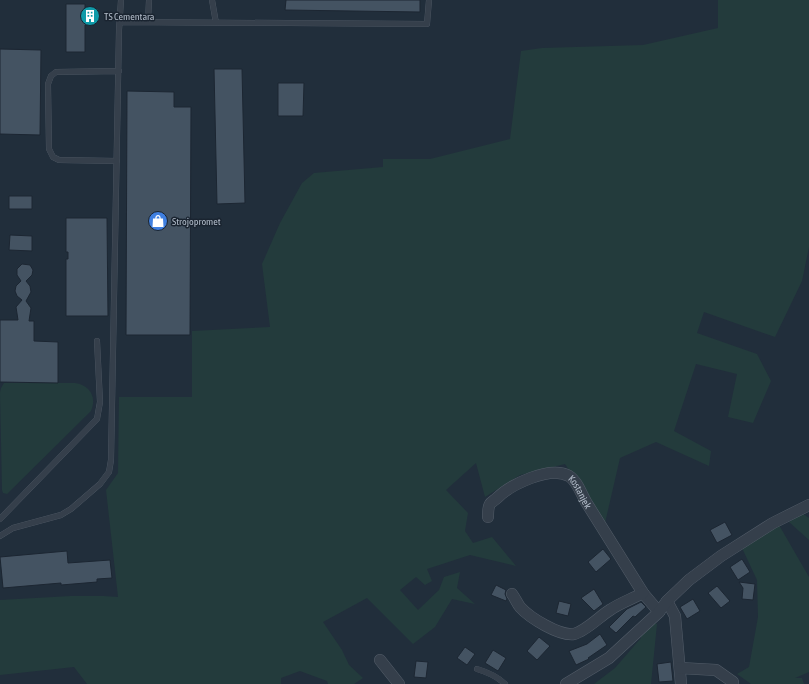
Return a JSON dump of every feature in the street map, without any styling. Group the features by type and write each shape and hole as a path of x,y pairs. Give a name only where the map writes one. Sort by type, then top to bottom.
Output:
{"street":[{"name":"Kostanjek","path":"488,516 490,504 502,493 526,480 535,476 549,474 562,473 570,476 578,486 586,502 643,593 659,612"},
{"path":"566,684 609,658 659,612 667,601 689,580 721,556 773,522 809,505"},
{"path":"512,594 520,606 531,616 565,634 575,634 610,609 643,593"},
{"path":"667,601 675,616 681,684"},
{"path":"380,660 399,684"},
{"path":"680,668 716,670 733,682"}],"lane":[{"path":"0,536 13,528 61,515 71,510 100,484 109,472 111,454 121,0"},
{"path":"148,22 149,0"},
{"path":"212,0 216,23"},
{"path":"120,22 427,24 429,0"},
{"path":"117,161 59,160 52,157 49,149 48,84 51,76 56,72 119,71"},
{"path":"0,519 97,419 100,402 97,341"},
{"path":"477,669 487,672 505,684"}],"green space":[{"path":"718,0 809,0 809,247 802,281 775,337 704,312 697,333 757,354 771,381 753,423 728,417 737,374 696,364 674,431 711,451 709,466 656,442 620,458 605,523 565,464 520,475 485,497 476,463 446,490 468,513 465,531 473,543 492,537 516,566 470,555 427,569 432,581 425,585 416,577 400,590 418,610 439,590 444,577 460,572 457,588 475,604 452,599 435,627 413,644 367,598 323,622 342,650 349,665 363,678 354,684 328,684 327,681 300,671 281,678 281,684 87,684 74,667 0,675 0,600 71,596 118,597 106,490 118,473 119,397 192,397 192,331 270,327 262,264 280,223 302,183 314,173 383,167 383,159 430,159 510,139 521,51 542,48 643,45 718,28"},
{"path":"4,383 75,383 85,386 91,392 93,397 93,406 91,411 7,494 3,493 2,490 0,393"},
{"path":"802,513 809,518 809,540 789,522"},
{"path":"779,525 809,577 809,672 795,678 802,678 804,684 751,684 737,674 749,667 758,617 757,580 742,548"},
{"path":"654,622 657,624 651,684 594,684 615,668 641,638 641,634"}],"building":[{"path":"286,0 420,0 420,12 285,10"},
{"path":"66,4 85,4 85,8 94,7 94,25 85,25 85,52 66,52"},
{"path":"0,49 41,50 40,135 0,134"},
{"path":"214,69 242,69 245,203 217,204"},
{"path":"278,83 304,83 303,116 278,116"},
{"name":"Strojopromet","path":"127,91 174,92 174,107 191,107 190,335 126,335"},
{"path":"9,196 32,196 32,209 9,209"},
{"path":"66,218 107,218 108,316 66,316 66,259 68,259 68,252 66,252"},
{"path":"10,235 32,236 32,251 9,250"},
{"path":"22,264 30,265 33,270 32,275 26,281 30,286 31,292 26,301 31,308 29,321 34,321 34,341 58,342 58,383 0,382 0,320 18,320 16,307 22,300 17,296 15,291 16,286 21,281 17,275 17,269"},
{"path":"725,522 732,535 717,543 710,530"},
{"path":"603,549 611,559 596,572 588,562"},
{"path":"67,551 68,563 110,560 112,578 97,579 97,582 61,585 61,583 3,588 0,557"},
{"path":"742,559 750,572 738,580 730,567"},
{"path":"739,582 755,584 753,600 742,599 743,588"},
{"path":"496,585 506,590 506,601 491,595"},
{"path":"717,586 730,601 721,608 708,593"},
{"path":"594,589 603,604 594,611 581,598"},
{"path":"693,599 700,611 687,619 680,607"},
{"path":"559,601 571,604 568,616 556,613"},
{"path":"641,602 646,607 635,617 633,616 616,633 609,627 627,609"},
{"path":"600,634 607,645 588,658 589,659 576,665 569,651 587,644"},
{"path":"539,637 550,646 537,660 527,651"},
{"path":"465,647 475,654 467,665 457,658"},
{"path":"493,650 506,658 498,671 485,663"},
{"path":"416,661 428,662 426,678 414,677"},
{"path":"671,662 673,681 659,682 657,664"}],"place":[{"name":"TS Cementara","path":"90,16"},
{"name":"Strojopromet","path":"158,221"}]}
